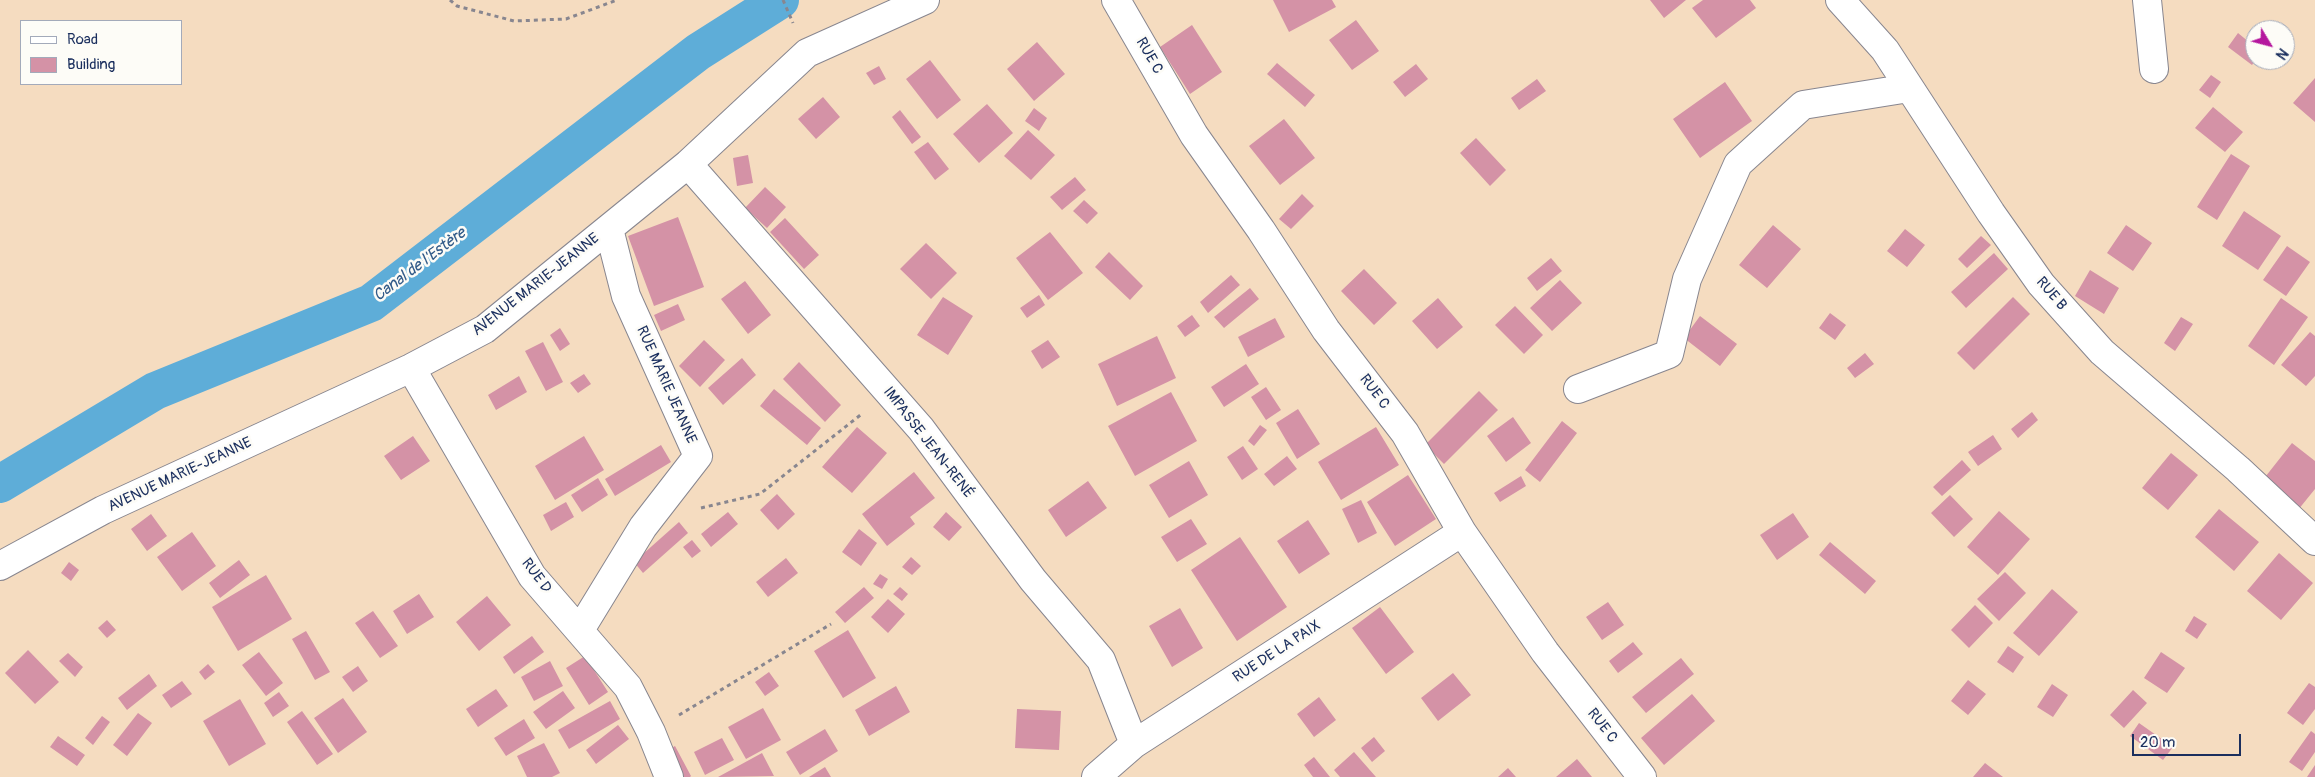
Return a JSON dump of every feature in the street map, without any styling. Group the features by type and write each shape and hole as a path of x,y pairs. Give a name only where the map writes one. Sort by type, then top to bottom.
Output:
{"street":[{"name":"AVENUE MARIE-JEANNE","path":"0,566 103,510 411,368 485,330 688,164 806,53 925,0"},
{"name":"RUE C","path":"1116,0 1194,135 1261,230 1326,330 1405,434 1462,532 1545,652 1642,777"},
{"name":"RUE B","path":"1840,0 1884,50 2041,284 2102,352 2238,469 2315,541"},
{"path":"2147,0 2154,69"},
{"path":"1578,389 1669,354 1687,279 1738,164 1803,105 1909,88"},
{"name":"IMPASSE JEAN-RENÉ","path":"688,164 921,429 1034,580 1101,660 1134,744"},
{"name":"RUE MARIE JEANNE","path":"580,630 648,520 698,456 626,296 609,229"},
{"name":"RUE D","path":"411,368 532,576 628,687 651,732 669,777"},
{"name":"RUE DE LA PAIX","path":"1096,777 1134,744 1462,532"}],"path":[{"path":"450,0 457,6 514,21 566,19 617,0"},
{"path":"648,520 760,494 889,393"},
{"path":"651,732 831,624"}],"building":[{"path":"1273,0 1332,0 1336,7 1289,32"},
{"path":"1650,0 1686,0 1664,18"},
{"path":"1703,0 1750,0 1756,8 1716,38 1692,8"},
{"path":"1356,20 1379,51 1352,70 1329,40"},
{"path":"1192,25 1222,72 1190,94 1160,47"},
{"path":"2238,33 2245,39 2245,60 2228,47"},
{"path":"1037,42 1065,74 1034,101 1007,69"},
{"path":"930,60 961,100 937,119 906,79"},
{"path":"1277,63 1315,95 1305,107 1267,74"},
{"path":"1416,64 1428,79 1405,97 1393,82"},
{"path":"879,66 886,79 874,85 866,73"},
{"path":"2211,75 2221,82 2210,98 2199,90"},
{"path":"2315,78 2315,122 2293,103"},
{"path":"1537,79 1546,91 1519,110 1511,98"},
{"path":"1725,82 1752,121 1700,158 1673,119"},
{"path":"823,97 840,117 816,139 798,119"},
{"path":"987,104 1013,133 979,163 953,134"},
{"path":"2213,107 2243,132 2225,152 2195,128"},
{"path":"1034,108 1047,118 1039,131 1025,121"},
{"path":"900,110 921,137 912,144 892,117"},
{"path":"1284,119 1315,158 1280,185 1249,146"},
{"path":"1028,130 1055,155 1031,180 1004,156"},
{"path":"1476,138 1506,170 1490,186 1460,153"},
{"path":"928,142 949,169 935,180 914,152"},
{"path":"2231,154 2250,166 2217,220 2197,207"},
{"path":"748,155 753,183 737,186 733,158"},
{"path":"1075,177 1086,190 1062,210 1050,197"},
{"path":"765,187 786,207 767,228 745,208"},
{"path":"1302,194 1314,206 1291,229 1279,219"},
{"path":"1084,200 1098,213 1087,224 1073,211"},
{"path":"2244,211 2281,236 2258,270 2222,246"},
{"path":"678,217 704,287 654,306 628,236"},
{"path":"785,218 819,255 804,269 770,232"},
{"path":"1773,225 1801,249 1767,288 1739,265"},
{"path":"2126,225 2152,243 2133,271 2107,253"},
{"path":"1905,229 1925,245 1907,267 1887,251"},
{"path":"1050,232 1083,273 1048,300 1016,258"},
{"path":"1981,236 1991,245 1967,268 1958,259"},
{"path":"926,243 957,273 931,299 900,269"},
{"path":"2287,246 2310,262 2286,296 2263,280"},
{"path":"1109,252 1143,286 1130,300 1095,267"},
{"path":"1994,253 2008,269 1966,308 1951,292"},
{"path":"1551,258 1562,271 1537,291 1527,278"},
{"path":"1364,269 1397,303 1374,325 1341,291"},
{"path":"2090,270 2119,288 2104,314 2075,296"},
{"path":"1231,275 1240,285 1208,313 1200,302"},
{"path":"1560,280 1582,303 1552,331 1530,308"},
{"path":"745,281 771,315 748,334 721,299"},
{"path":"1250,288 1259,299 1224,328 1214,317"},
{"path":"1039,295 1045,305 1027,318 1020,308"},
{"path":"943,297 973,316 948,355 917,335"},
{"path":"2013,297 2030,314 1974,370 1957,353"},
{"path":"1438,298 1463,327 1437,349 1412,321"},
{"path":"2281,298 2308,317 2274,365 2248,346"},
{"path":"678,304 685,320 661,331 654,315"},
{"path":"1515,306 1543,335 1524,354 1495,325"},
{"path":"1830,313 1846,325 1835,340 1819,328"},
{"path":"1192,315 1200,326 1185,337 1177,326"},
{"path":"1700,316 1737,344 1720,366 1684,338"},
{"path":"2181,317 2193,324 2175,351 2164,343"},
{"path":"1275,318 1285,337 1248,357 1238,337"},
{"path":"560,328 570,344 560,351 550,335"},
{"path":"2310,332 2315,336 2315,376 2306,386 2281,365"},
{"path":"1157,336 1176,378 1117,406 1098,364"},
{"path":"704,340 725,360 700,387 679,366"},
{"path":"1048,340 1060,357 1042,369 1031,351"},
{"path":"543,342 563,382 546,391 525,351"},
{"path":"1865,353 1874,364 1855,378 1847,368"},
{"path":"742,358 756,375 723,405 708,388"},
{"path":"799,362 841,405 825,422 783,379"},
{"path":"1246,364 1259,384 1224,407 1211,387"},
{"path":"584,374 591,384 578,393 570,383"},
{"path":"519,376 527,392 496,410 488,395"},
{"path":"1266,387 1281,410 1266,420 1251,397"},
{"path":"774,389 821,428 807,445 760,406"},
{"path":"1479,391 1498,410 1444,464 1425,445"},
{"path":"1171,392 1197,441 1135,476 1108,426"},
{"path":"1298,409 1320,444 1297,459 1276,423"},
{"path":"2032,412 2038,420 2018,438 2011,429"},
{"path":"1513,417 1531,443 1506,462 1487,436"},
{"path":"1562,421 1577,433 1540,482 1525,470"},
{"path":"1260,425 1267,430 1254,446 1248,441"},
{"path":"857,427 887,453 852,493 822,467"},
{"path":"1376,427 1399,465 1341,500 1318,462"},
{"path":"1993,435 2002,449 1978,466 1968,452"},
{"path":"413,436 430,461 401,480 384,456"},
{"path":"584,436 604,470 555,500 535,466"},
{"path":"2292,443 2315,461 2315,489 2298,510 2262,481"},
{"path":"661,445 671,462 615,496 605,479"},
{"path":"1243,446 1258,469 1242,480 1227,457"},
{"path":"2171,453 2198,475 2168,510 2142,488"},
{"path":"1287,456 1297,469 1274,486 1264,474"},
{"path":"1962,460 1971,470 1942,496 1933,487"},
{"path":"1189,461 1208,495 1169,518 1149,485"},
{"path":"914,472 935,498 910,517 915,524 887,546 862,514"},
{"path":"1408,475 1436,519 1395,546 1367,502"},
{"path":"1521,476 1526,486 1500,502 1494,493"},
{"path":"598,478 608,495 582,512 571,495"},
{"path":"1088,481 1107,508 1066,537 1048,510"},
{"path":"777,494 795,514 778,530 760,510"},
{"path":"1950,495 1973,519 1954,537 1931,513"},
{"path":"1361,500 1377,533 1358,543 1342,509"},
{"path":"566,502 574,517 551,531 543,515"},
{"path":"2219,509 2259,542 2234,571 2195,537"},
{"path":"1999,511 2030,539 1998,575 1967,547"},
{"path":"728,512 738,524 711,547 701,534"},
{"path":"946,512 962,527 949,541 933,527"},
{"path":"1793,513 1809,537 1777,560 1760,535"},
{"path":"151,514 167,536 147,551 131,529"},
{"path":"1191,519 1207,544 1177,562 1161,537"},
{"path":"1308,520 1330,554 1299,574 1277,541"},
{"path":"679,522 688,533 643,573 634,562"},
{"path":"859,529 877,543 861,566 842,552"},
{"path":"192,532 216,566 182,591 157,557"},
{"path":"1240,537 1287,607 1237,641 1191,570"},
{"path":"692,540 701,551 692,558 683,547"},
{"path":"1830,542 1876,581 1865,594 1819,555"},
{"path":"2279,553 2313,583 2281,620 2247,591"},
{"path":"911,557 921,566 912,575 902,567"},
{"path":"786,558 798,573 768,597 756,582"},
{"path":"239,560 250,575 220,598 209,583"},
{"path":"69,562 79,570 71,581 61,573"},
{"path":"2005,572 2026,593 1999,621 1977,599"},
{"path":"880,574 888,579 882,589 873,584"},
{"path":"266,575 292,619 238,651 212,607"},
{"path":"864,587 874,598 845,623 835,612"},
{"path":"900,587 908,594 902,601 893,594"},
{"path":"2052,589 2078,612 2039,656 2013,633"},
{"path":"419,594 434,617 407,634 393,611"},
{"path":"487,596 511,625 479,651 456,622"},
{"path":"888,599 905,614 888,633 871,617"},
{"path":"1608,602 1624,625 1602,640 1586,617"},
{"path":"1975,605 1993,623 1969,648 1951,630"},
{"path":"1380,607 1414,652 1386,674 1352,628"},
{"path":"1180,608 1203,648 1172,667 1149,626"},
{"path":"373,611 398,646 380,658 355,623"},
{"path":"2194,616 2207,624 2197,639 2185,631"},
{"path":"107,620 116,630 107,638 98,628"},
{"path":"848,630 876,678 843,698 814,651"},
{"path":"306,631 330,672 315,680 292,639"},
{"path":"532,636 544,652 514,674 503,657"},
{"path":"1633,642 1643,654 1618,673 1609,661"},
{"path":"2008,646 2024,657 2013,673 1997,662"},
{"path":"28,650 59,682 35,704 5,673"},
{"path":"259,652 283,683 266,696 242,665"},
{"path":"2161,652 2185,668 2167,693 2144,678"},
{"path":"68,653 83,667 75,677 59,661"},
{"path":"585,656 608,692 589,705 566,668"},
{"path":"1681,658 1694,674 1646,713 1632,697"},
{"path":"550,661 563,686 534,701 521,677"},
{"path":"208,664 215,672 205,680 199,672"},
{"path":"358,666 368,681 353,692 342,677"},
{"path":"769,672 779,686 765,696 755,682"},
{"path":"1453,673 1471,695 1438,721 1421,698"},
{"path":"149,674 157,686 127,710 118,698"},
{"path":"1968,680 1986,694 1968,715 1951,701"},
{"path":"182,681 192,694 171,708 162,695"},
{"path":"2309,683 2315,687 2315,709 2303,725 2287,713"},
{"path":"2052,684 2068,695 2053,717 2037,707"},
{"path":"896,686 910,712 869,736 855,710"},
{"path":"496,689 508,706 478,727 466,709"},
{"path":"2133,690 2147,703 2124,728 2110,715"},
{"path":"563,691 575,708 546,729 533,712"},
{"path":"279,692 289,706 273,717 264,703"},
{"path":"1692,694 1715,721 1664,765 1641,738"},
{"path":"1319,697 1336,720 1314,737 1297,714"},
{"path":"343,698 367,732 338,753 314,718"},
{"path":"240,699 266,744 229,766 203,721"},
{"path":"610,701 620,719 569,749 558,730"},
{"path":"763,708 781,740 746,759 728,727"},
{"path":"1017,709 1061,711 1059,750 1015,748"},
{"path":"302,711 333,754 317,765 287,722"},
{"path":"138,713 152,723 127,756 113,745"},
{"path":"102,716 110,722 93,745 85,738"},
{"path":"524,719 535,738 506,756 494,738"},
{"path":"2139,723 2173,747 2163,760 2130,736"},
{"path":"618,725 629,739 596,764 586,750"},
{"path":"825,729 838,751 800,775 786,752"},
{"path":"2311,731 2315,734 2315,752 2302,771 2289,762"},
{"path":"58,736 85,755 77,766 50,747"},
{"path":"1374,737 1385,751 1372,762 1361,748"},
{"path":"722,738 734,760 705,775 694,752"},
{"path":"544,743 560,773 552,777 527,777 517,756"},
{"path":"675,746 690,777 680,777 666,751"},
{"path":"1354,752 1376,777 1340,777 1334,770"},
{"path":"762,753 774,776 718,777"},
{"path":"1314,757 1330,777 1313,777 1304,765"},
{"path":"1577,759 1592,777 1556,777"},
{"path":"1985,763 2003,777 1973,777"},
{"path":"2315,765 2315,777 2307,777"},
{"path":"825,767 831,777 809,777"},
{"path":"1508,768 1516,777 1498,777"}],"waterway":[{"name":"Canal de l'Estère","path":"0,484 155,391 371,303 698,52 780,0"}]}
